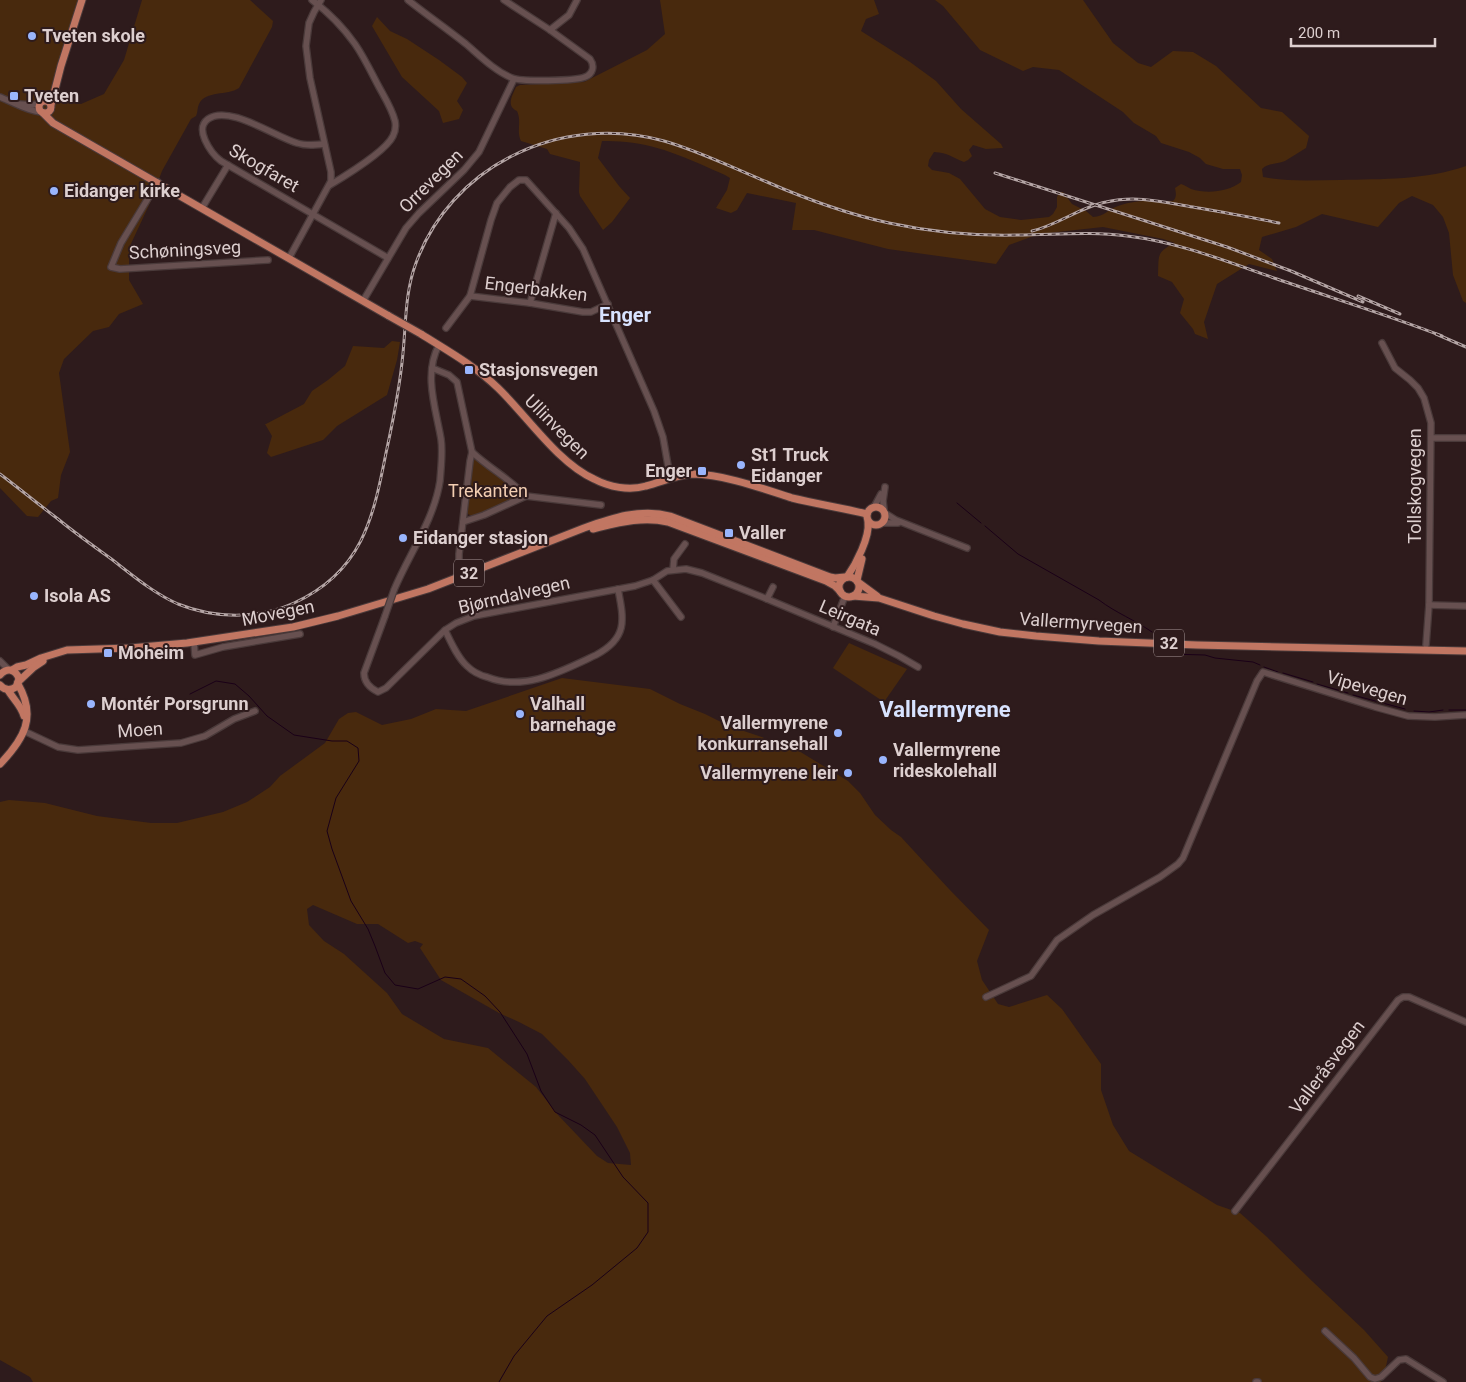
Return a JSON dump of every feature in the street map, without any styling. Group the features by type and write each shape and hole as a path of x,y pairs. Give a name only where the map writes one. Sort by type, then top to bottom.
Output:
{"main road":[{"path":"42,112 49,112 82,0"},
{"path":"61,66 38,108 53,123 363,302"},
{"path":"41,102 47,100 56,120 70,132"},
{"name":"Ullinvegen","path":"363,302 421,334 470,365 488,379 565,460 589,477 607,484 628,488 646,486 670,478 694,474 718,477 867,518 872,525 880,524"},
{"path":"874,507 879,507 884,512 885,518 869,540 859,567 858,590 846,594 840,583 858,559 867,534 869,509 874,507"},
{"name":"Movegen","path":"10,670 68,650 194,642 293,626 367,608 444,583 570,534 633,520 663,517"},
{"name":"Vallermyrvegen","path":"663,517 753,546 830,577 853,577 879,598"},
{"name":"Vallermyrvegen","path":"663,517 692,530 826,581 846,594 879,598 934,616 1000,632 1099,641 1197,645 1466,651"},
{"name":"Movegen","path":"18,683 34,667 51,655"},
{"path":"0,764 19,742 26,725 27,713 25,702 16,674 10,670"},
{"name":"32","path":"0,675 3,671 10,670"},
{"name":"32","path":"3,689 14,688 18,683"},
{"path":"3,689 22,708 26,718"}],"street":[{"path":"408,0 488,63 514,79 550,80 580,78 588,76 593,71 593,63 590,59 504,0"},
{"path":"550,30 569,14 577,0"},
{"path":"289,258 332,181 308,65 306,46 309,23 317,1 355,44 388,104 396,125 392,138 385,146 358,167 330,185"},
{"name":"Orrevegen","path":"363,302 401,235 412,221 457,177 479,152 514,79"},
{"path":"0,97 25,108 42,112"},
{"path":"16,103 33,105 41,102"},
{"name":"Skogfaret","path":"324,144 300,144 234,117 212,117 204,123 202,132 218,159 388,258"},
{"path":"202,208 228,165"},
{"path":"470,296 497,203 504,192 523,179 529,182 556,213 574,234 583,249 657,419 670,478"},
{"name":"Schøningsveg","path":"158,182 121,243 111,267 120,269 146,268 268,260"},
{"path":"530,303 556,213"},
{"name":"Engerbakken","path":"446,328 470,296 583,312 592,312 608,304"},
{"name":"Tollskogvegen","path":"1382,343 1395,368 1414,384 1424,398 1431,423 1429,605 1426,645"},
{"path":"439,345 433,358 432,368 449,375 457,382 472,452 459,554 461,567"},
{"name":"Bjørndalvegen","path":"432,368 432,390 441,440 440,481 420,537 394,590 364,673 367,684 378,692 386,688 445,630 461,621 481,615 639,585 653,580 667,571 673,570"},
{"path":"1431,438 1466,438"},
{"path":"472,452 526,496"},
{"path":"874,507 884,488 884,512 893,519 967,548"},
{"path":"463,522 484,515 526,496 601,505"},
{"name":"Ullinvegen","path":"880,524 904,524"},
{"path":"673,570 674,559 685,544"},
{"name":"Leirgata","path":"673,570 686,569 702,573 833,627 899,656 918,667"},
{"path":"653,580 681,617"},
{"path":"767,599 773,588"},
{"path":"445,630 461,660 474,672 501,682 541,679 604,651 614,642 622,626 623,615 618,589"},
{"path":"833,627 846,594"},
{"path":"1429,605 1466,606"},
{"name":"Movegen","path":"194,642 195,655 223,647 300,634"},
{"path":"0,661 10,670"},
{"name":"Vipevegen","path":"986,997 1031,976 1057,940 1093,915 1160,877 1178,864 1183,858 1257,681 1263,672 1408,716 1466,715"},
{"name":"Moen","path":"24,731 58,747 78,750 181,742 205,736 234,719 255,711"},
{"name":"Valleråsvegen","path":"1234,1211 1398,1000 1403,997 1410,997 1466,1022"},
{"path":"1325,1330 1354,1358 1370,1377 1375,1379 1382,1377 1399,1360 1406,1359 1443,1382"}],"green space":[{"path":"0,0 86,0 62,50 54,83 67,101 81,104 104,94 124,60 142,0 250,0 273,21 272,27 239,88 212,95 202,100 198,106 196,116 191,119 162,171 150,203 129,248 129,280 143,304 119,314 109,327 93,331 64,359 59,373 70,452 61,475 58,498 51,501 38,517 27,516 0,488"},
{"path":"660,0 874,0 879,14 866,19 861,31 936,81 961,109 1001,144 1003,148 986,149 973,145 969,150 972,156 964,162 947,154 934,152 928,166 932,170 949,173 960,179 985,209 1000,217 1021,220 1049,217 1057,207 1057,197 1060,192 1063,192 1072,204 1093,217 1132,202 1173,201 1176,196 1175,188 1181,184 1197,191 1210,192 1224,190 1241,182 1242,175 1240,169 1223,169 1206,164 1189,152 1161,143 1156,136 1134,123 1123,112 1059,70 1033,67 1023,71 980,50 943,6 935,0 1083,0 1113,43 1138,63 1151,67 1173,51 1193,52 1216,66 1261,108 1282,112 1309,136 1306,148 1285,161 1264,167 1262,169 1263,177 1282,180 1388,179 1435,174 1466,166 1466,303 1463,301 1453,275 1449,233 1443,217 1433,205 1412,196 1399,203 1378,227 1322,214 1296,227 1262,237 1259,250 1272,259 1277,271 1249,264 1217,284 1204,322 1208,339 1195,334 1180,313 1184,299 1172,282 1158,276 1160,255 1164,249 1175,243 1103,227 1039,234 1009,245 996,264 888,249 814,230 792,230 796,203 747,193 737,210 731,213 716,208 727,190 730,178 725,175 677,154 652,146 602,141 598,158 630,198 612,222 603,230 580,196 580,162 550,154 547,149 521,141 519,119 517,111 511,104 512,97 516,87 520,85 584,82 647,50 665,34"},
{"path":"377,17 390,31 407,39 439,60 467,83 457,101 463,110 459,119 443,123 439,111 402,77 372,26"},
{"path":"392,341 400,342 387,395 337,426 323,440 271,457 267,453 272,436 265,424 304,404 312,391 345,366 353,346 384,348"},
{"name":"Trekanten","path":"476,459 519,492 518,497 474,517 468,514 466,509 472,461"},
{"path":"849,643 907,669 884,702 833,668"},
{"path":"562,678 650,689 729,726 794,748 848,781 860,793 875,815 901,837 989,930 977,961 982,980 998,1004 1009,1007 1047,995 1062,1009 1101,1064 1101,1090 1113,1125 1129,1151 1217,1205 1240,1213 1267,1237 1364,1330 1388,1357 1381,1382 33,1382 30,1377 0,1360 0,802 9,800 45,803 97,816 151,823 177,823 223,812 247,802 270,787 280,776 325,743 339,719 348,713 356,712 382,725 411,719 436,709 466,711","holes":["313,905 357,924 378,924 408,943 415,941 423,944 420,948 441,980 499,1013 542,1034 585,1079 617,1127 630,1153 631,1165 608,1163 597,1156 558,1115 536,1087 488,1048 444,1039 402,1014 387,993 344,954 324,941 309,925 307,909"]}],"waterway":[{"path":"957,503 981,523"},
{"path":"985,526 1018,554 1152,632"},
{"path":"1168,652 1169,654 1205,655 1215,658 1253,662 1260,665"},
{"path":"1264,667 1278,672"},
{"path":"1283,673 1313,682"},
{"path":"190,694 216,681 235,684 267,716 294,735 332,741 347,741 358,748 359,761 336,798 327,831 351,901 368,929 385,973 395,985 418,989 445,977 461,979 485,996 500,1012 527,1054 541,1091 555,1112 581,1125 595,1135 623,1177 648,1203 648,1232 637,1248 592,1285 547,1316 514,1356 499,1382"},
{"path":"1317,684 1348,693"},
{"path":"1353,695 1405,709"},
{"path":"1414,711 1429,712 1443,710"},
{"path":"1449,710 1466,710"}],"railway":[{"path":"0,474 142,583 178,604 192,609 221,614 251,614 266,612 294,603 317,590 335,576 350,559 361,541 376,500 396,404 412,274 423,246 432,230 454,200 481,175 496,165 530,148 568,137 587,134 626,134 664,141 827,205 858,215 905,226 953,233 985,235 1086,233 1146,239 1165,243 1222,260 1442,336"},
{"path":"995,173 1227,247 1291,271 1363,302"},
{"path":"1032,231 1051,225 1096,204 1128,199 1160,201 1279,223"},
{"path":"1358,296 1400,314"},
{"path":"1436,334 1466,347"}],"place":[{"name":"Tveten skole","path":"32,36"},
{"name":"Tveten","path":"14,96"},
{"name":"Eidanger kirke","path":"54,191"},
{"name":"Stasjonsvegen","path":"469,370"},
{"name":"St1 Truck Eidanger","path":"741,465"},
{"name":"Enger","path":"702,471"},
{"name":"Valler","path":"729,533"},
{"name":"Eidanger stasjon","path":"403,538"},
{"name":"Isola AS","path":"34,596"},
{"name":"Moheim","path":"108,653"},
{"name":"Montér Porsgrunn","path":"91,704"},
{"name":"Valhall barnehage","path":"520,714"},
{"name":"Vallermyrene konkurransehall","path":"838,733"},
{"name":"Vallermyrene rideskolehall","path":"883,760"},
{"name":"Vallermyrene leir","path":"848,773"}],"district":[{"name":"Enger","path":"625,315"},
{"name":"Vallermyrene","path":"945,709"}]}
